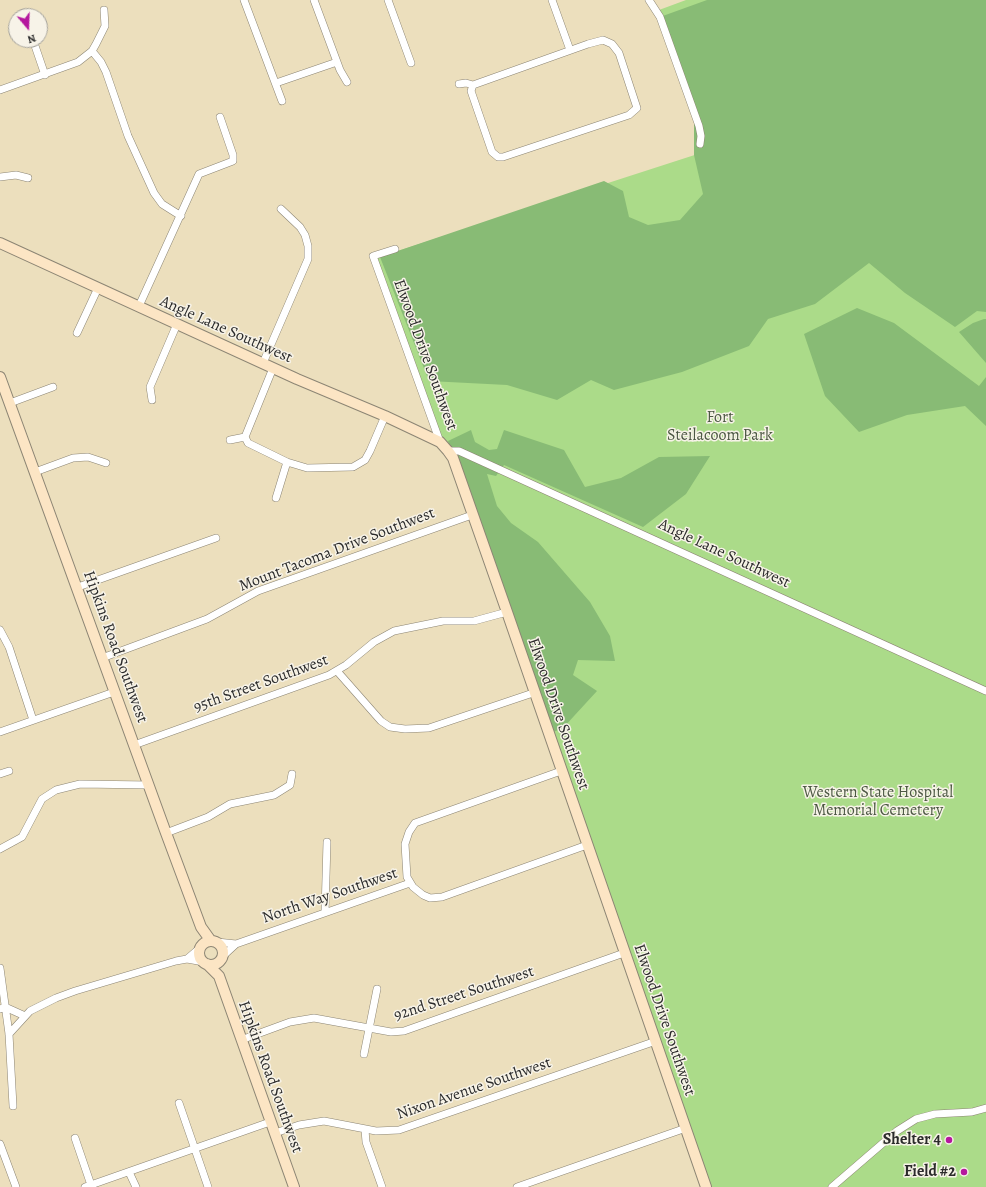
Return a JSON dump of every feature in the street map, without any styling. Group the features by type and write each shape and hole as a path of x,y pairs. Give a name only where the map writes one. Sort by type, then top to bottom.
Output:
{"street":[{"path":"244,0 282,101"},
{"path":"314,0 337,62 347,82"},
{"path":"388,0 411,63"},
{"path":"552,0 570,50"},
{"path":"649,0 662,23 700,130 700,144"},
{"path":"0,90 71,66 92,51 105,26 104,10"},
{"path":"458,84 466,83 473,85 570,50 598,41 609,41 622,61 637,106 634,112 503,157 498,157 492,152 473,98 471,89 473,85"},
{"path":"36,48 45,75"},
{"path":"92,51 101,62 109,78 128,136 154,193 162,204 181,216"},
{"path":"276,82 337,62"},
{"path":"139,306 199,174 232,162 233,159 220,117"},
{"path":"0,177 16,175 28,178"},
{"path":"263,363 308,259 308,246 305,235 300,227 281,209"},
{"name":"Angle Lane Southwest","path":"0,243 273,368 385,416 440,442"},
{"name":"Elwood Drive Southwest","path":"395,249 373,256 440,442 453,458 706,1187"},
{"path":"77,333 98,288"},
{"path":"152,400 150,387 177,324"},
{"path":"273,368 245,437 248,443 287,462 307,468 353,468 364,460 370,451 385,416"},
{"name":"Hipkins Road Southwest","path":"0,377 78,587 114,692 208,944"},
{"path":"10,403 53,387"},
{"path":"230,440 245,437"},
{"name":"Angle Lane Southwest","path":"448,451 459,451 986,691"},
{"path":"35,472 74,458 88,457 106,463"},
{"path":"276,498 287,462"},
{"name":"Mount Tacoma Drive Southwest","path":"102,658 207,619 258,591 472,515"},
{"path":"78,587 216,538"},
{"name":"95th Street Southwest","path":"134,745 337,671 374,642 394,631 443,621 474,621 507,612"},
{"path":"0,630 8,647 33,720"},
{"path":"337,671 381,721 390,727 405,729 429,728 534,693"},
{"path":"0,732 114,692"},
{"path":"0,774 9,771"},
{"path":"410,883 406,871 405,844 409,832 415,823 561,771"},
{"path":"166,833 208,817 230,804 262,799 274,795 290,786 292,774"},
{"path":"0,849 22,837 42,799 56,790 80,784 149,784"},
{"path":"325,912 327,842"},
{"name":"North Way Southwest","path":"208,944 236,944 410,883 423,895 430,898 442,897 587,844"},
{"path":"9,1034 25,1016 43,1004 75,991 158,965 187,959 215,964 222,958 222,948 208,944"},
{"path":"187,959 208,944"},
{"path":"206,963 200,956 208,944"},
{"name":"North Way Southwest","path":"222,958 236,944"},
{"name":"92nd Street Southwest","path":"241,1040 290,1022 307,1019 325,1019 391,1032 404,1031 624,953"},
{"name":"Hipkins Road Southwest","path":"219,976 222,958"},
{"name":"Hipkins Road Southwest","path":"206,963 219,976 294,1187"},
{"path":"0,968 2,1008 9,1034 13,1106"},
{"path":"364,1054 376,989"},
{"path":"2,1008 25,1016"},
{"name":"Nixon Avenue Southwest","path":"274,1133 299,1125 324,1121 345,1124 365,1130 388,1131 414,1126 656,1041"},
{"path":"178,1103 208,1187"},
{"path":"832,1187 897,1131 916,1119 935,1114 972,1112 986,1108"},
{"path":"75,1138 88,1186 194,1150 270,1122"},
{"path":"517,1187 686,1128"},
{"path":"365,1130 366,1142 382,1187"},
{"path":"0,1144 16,1187"},
{"path":"129,1172 136,1187"}],"green space":[{"name":"Fort Steilacoom Park","path":"686,0 986,0 986,1187 711,1187 376,258 707,151 659,10"},
{"path":"707,0 986,0 986,312 977,311 955,327 905,293 869,263 815,304 768,319 749,346 682,372 614,390 591,380 557,400 507,385 429,381 380,257 604,181 623,191 629,217 648,225 680,220 703,194 694,155 694,113 660,17"},
{"path":"857,308 894,323 979,386 986,377 986,426 965,406 907,415 859,432 825,396 804,334"},
{"path":"986,319 986,363 959,332 973,323"},
{"path":"471,430 475,442 489,450 497,449 504,430 564,450 585,487 621,478 659,457 710,456 686,494 643,527 504,465 496,476 487,474 497,506 511,523 538,542 590,602 610,636 615,661 578,660 573,675 597,691 563,728 551,733 448,441"}],"place":[{"name":"Shelter 4","path":"949,1140"},
{"name":"Field #2","path":"964,1172"}],"park label":[{"name":"Western State Hospital Memorial Cemetery","path":"878,802"}]}
